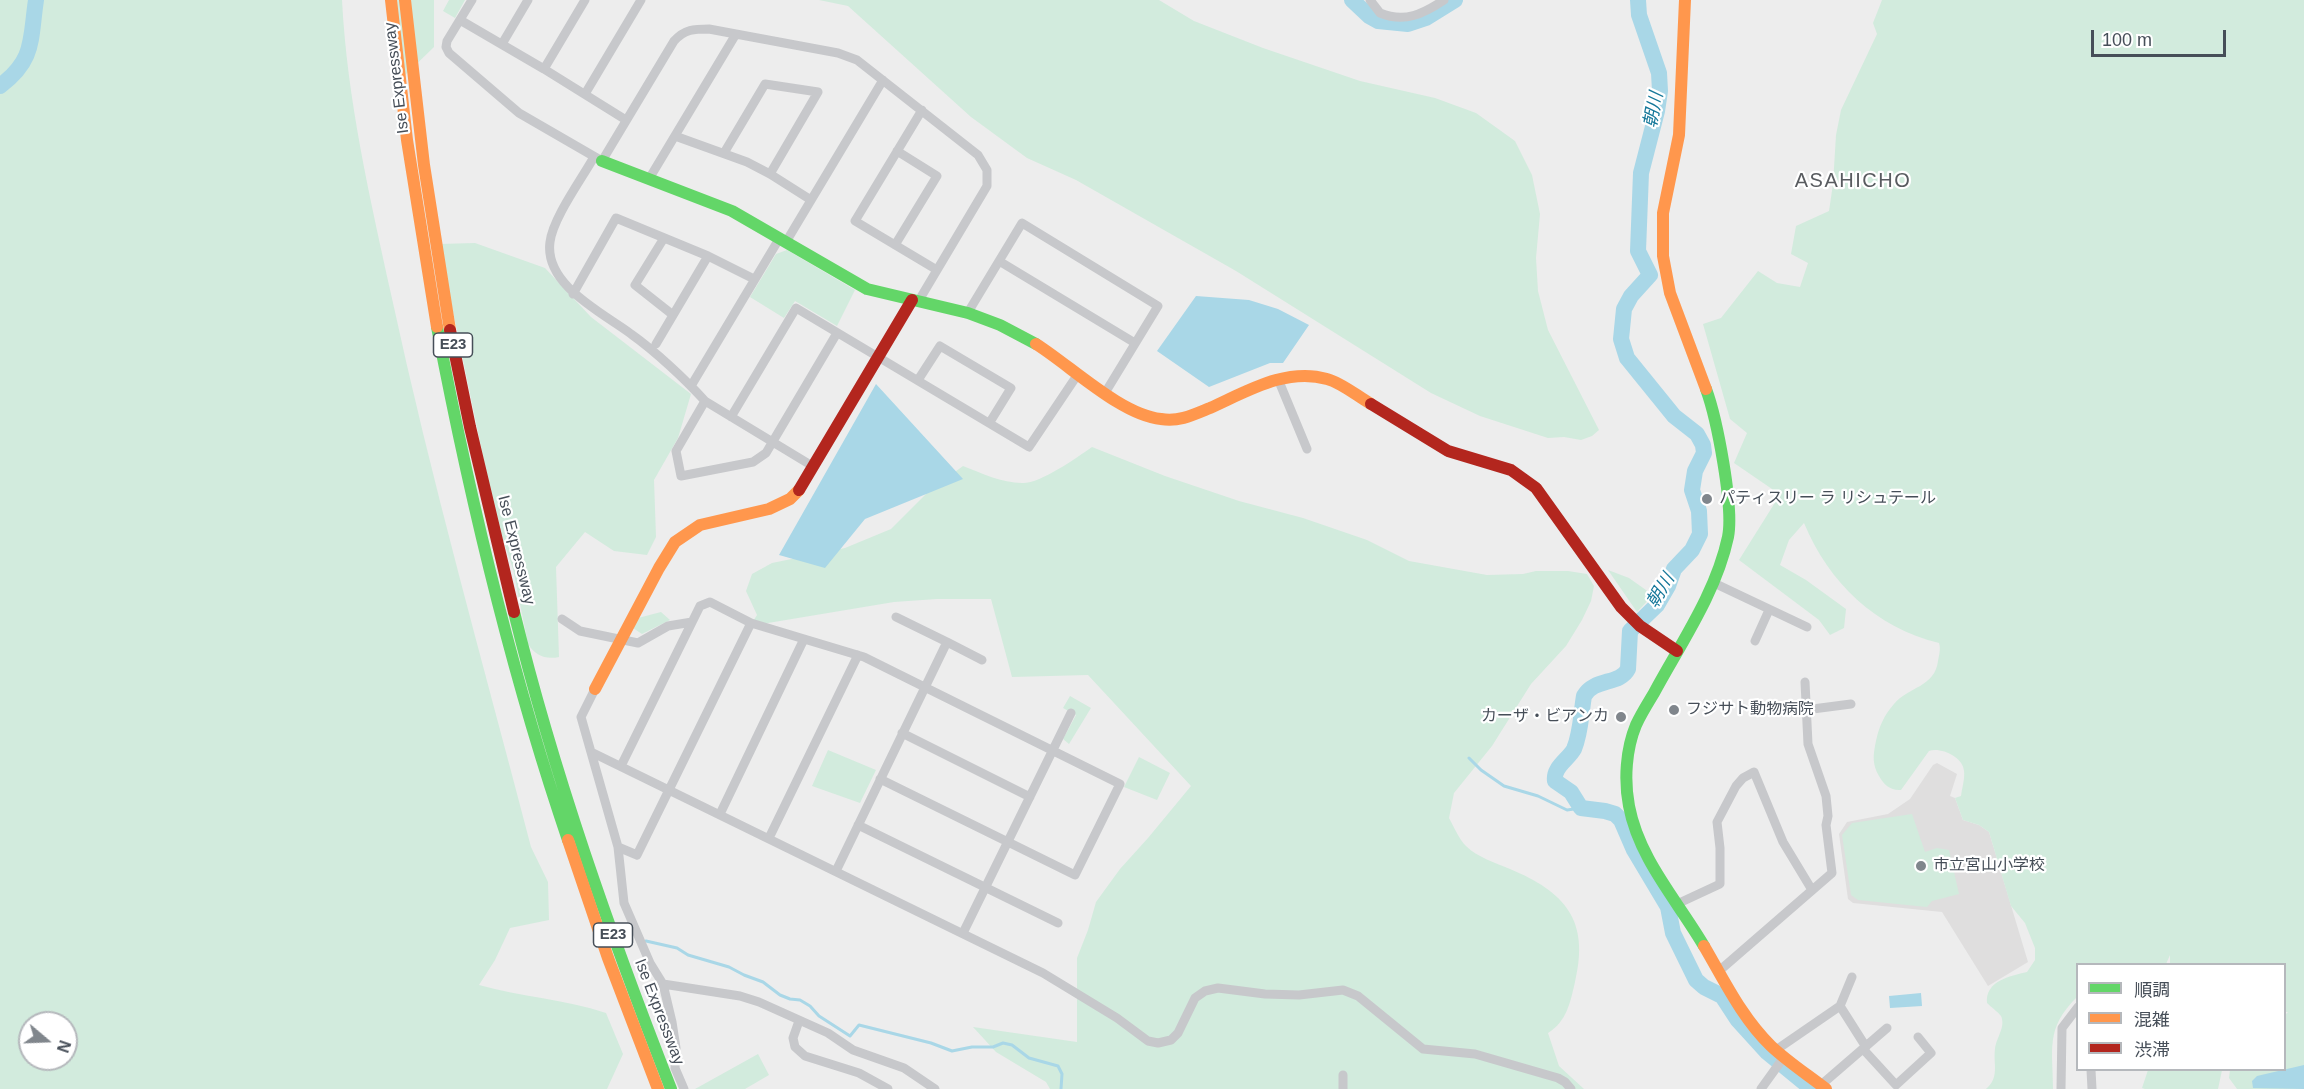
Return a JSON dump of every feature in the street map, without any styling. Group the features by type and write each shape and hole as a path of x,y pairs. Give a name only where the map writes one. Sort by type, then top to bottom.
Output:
{"main road":[{"name":"Ise Expressway","path":"391,0 420,235 437,330 493,556"},
{"name":"Ise Expressway","path":"405,0 420,132 450,328 511,654 648,1032 671,1089"},
{"path":"1685,0 1680,127 1663,213 1662,240 1671,293 1713,407 1731,518 1728,538 1714,583 1636,725 1628,748 1626,773 1632,818 1637,836 1748,1018 1780,1056 1823,1087"},
{"path":"598,159 727,208 867,289 967,314 1013,331 1137,414 1159,420 1174,420 1191,416 1278,379 1303,375 1329,379 1448,451 1521,475 1536,488 1621,607 1635,622 1677,651"},
{"path":"595,689 668,553 684,535 700,525 782,504 798,491 878,357 915,301"},
{"name":"Ise Expressway","path":"555,779 598,935 657,1089"}],"street":[{"path":"472,0 447,41 446,47 449,52 519,113 598,159"},
{"path":"502,44 528,0"},
{"path":"544,69 585,0"},
{"path":"585,94 641,0"},
{"path":"1370,0 1380,13 1402,18 1421,15 1444,0"},
{"path":"460,20 626,120"},
{"path":"814,467 705,401 632,334 573,294 549,255 550,242 558,220 626,120 674,40 682,32 691,29 709,29 848,56 858,60 978,155 984,162 988,178 987,186 937,270 915,301"},
{"path":"649,179 736,34"},
{"path":"691,386 754,279 811,200 883,80"},
{"path":"724,153 765,84 818,92 770,174"},
{"path":"922,110 855,220 937,270"},
{"path":"675,136 724,153 770,174 811,200"},
{"path":"895,245 937,176 897,151"},
{"path":"573,294 616,218 708,256 754,279"},
{"path":"967,314 1022,223 1158,306 1104,393"},
{"path":"664,238 635,285 673,315"},
{"path":"656,344 708,256"},
{"path":"999,261 1135,344"},
{"path":"731,417 796,308 1029,447 1078,374"},
{"path":"705,401 676,451 681,477 753,462 766,453 837,333"},
{"path":"918,380 940,345 1011,388 990,422"},
{"path":"1278,379 1307,448"},
{"path":"1714,583 1808,627"},
{"path":"621,766 700,606 710,603 751,623 858,655 1120,784 1074,875 880,778"},
{"path":"1755,641 1769,610"},
{"path":"896,617 982,660"},
{"path":"562,619 580,631 638,643 668,626 692,622"},
{"path":"618,847 638,855 751,623"},
{"path":"720,814 804,639"},
{"path":"836,871 947,642"},
{"path":"769,838 858,655"},
{"path":"1719,971 1832,873 1826,825 1828,816 1826,796 1816,774 1814,756 1808,744 1805,682"},
{"path":"595,689 581,717 618,847 624,903 650,963 663,984 676,1048 675,1068 684,1089"},
{"path":"1805,710 1851,704"},
{"path":"963,933 1071,713"},
{"path":"902,734 1030,797"},
{"path":"591,752 1043,973 1117,1018 1148,1041 1158,1043 1171,1040 1178,1033 1195,998 1204,991 1218,987 1265,994 1299,995 1343,990 1358,996 1423,1048 1475,1054 1558,1077 1571,1089"},
{"path":"1677,904 1720,884 1717,822 1736,786 1743,778 1754,772 1783,842 1812,890"},
{"path":"858,825 1058,923"},
{"path":"1761,1089 1780,1056 1840,1006 1852,977"},
{"path":"663,984 740,996 759,1002 828,1032 853,1050 904,1068 935,1089"},
{"path":"1840,1006 1864,1048 1896,1085 1931,1053 1918,1037"},
{"path":"2061,1089 2062,1028 2076,1010"},
{"path":"799,1021 793,1038 795,1047 805,1056 849,1069 888,1089"},
{"path":"1823,1087 1887,1028"},
{"path":"2091,1071 2092,1089"},
{"path":"1343,1075 1343,1089"}],"shaded area":[{"name":"市立宮山小学校","path":"1937,763 1957,774 1950,796 1955,798 1963,820 1979,825 1989,832 2028,962 1988,986 1942,912 1853,903 1848,899 1839,834 1847,822 1888,814 1910,799 1933,765"}],"green space":[{"path":"0,0 342,0 349,74 360,148 407,364 440,502 531,847 548,882 549,920 510,928 495,960 479,985 575,1004 606,1013 623,1054 607,1089 0,1089"},
{"path":"387,0 434,0 434,47 401,79 391,75"},
{"path":"449,0 465,0 455,18 443,11"},
{"path":"819,0 1159,0 1194,21 1263,48 1360,81 1435,98 1476,113 1515,141 1532,175 1540,214 1536,258 1538,291 1548,330 1599,430 1592,436 1581,440 1564,437 1548,438 1480,416 1431,393 1236,271 1076,180 1027,158 971,117 848,6"},
{"path":"1882,0 2304,0 2304,1089 2237,1089 2229,1078 2230,1071 2286,1071 2286,1014 2288,1012 2286,1012 2286,963 2170,963 2170,955 2166,963 2076,963 2076,998 2067,1008 2055,1029 2052,1050 2053,1089 1986,1089 1993,1080 1995,1049 2002,1024 2001,1016 1987,1003 1987,996 1990,989 2000,981 2027,972 2035,960 2035,948 2025,923 2011,906 1989,832 1979,825 1963,820 1955,798 1961,796 1964,780 1963,766 1960,761 1951,754 1939,750 1929,751 1901,790 1897,790 1888,787 1883,782 1875,767 1874,759 1880,726 1890,708 1900,698 1932,676 1938,661 1939,643 1894,626 1857,600 1827,565 1804,523 1789,540 1780,565 1806,580 1846,609 1844,628 1830,635 1819,620 1739,560 1776,501 1772,489 1734,463 1747,433 1730,419 1703,324 1721,318 1758,271 1777,283 1800,287 1808,263 1791,254 1796,226 1829,211 1836,135 1841,110 1877,34 1873,23"},
{"path":"475,243 545,268 591,317 691,394 678,438 654,480 656,537 647,555 614,551 585,532 556,567 559,657 541,656 528,644 513,569 496,519 439,244"},
{"path":"787,250 855,290 837,326 795,301 784,318 750,297 776,254"},
{"path":"1092,447 1165,476 1367,540 1409,561 1487,575 1523,574 1536,571 1568,571 1587,574 1594,586 1591,601 1582,620 1566,646 1531,684 1492,746 1454,793 1449,818 1461,840 1470,850 1545,888 1559,899 1569,911 1576,925 1579,960 1573,990 1564,1017 1548,1033 1559,1066 1584,1089 1050,1089 1046,1082 996,1052 973,1027 1077,1042 1077,958 1096,902 1120,869 1191,786 1088,675 1012,677 991,599 894,602 750,626 757,615 746,591 752,574 772,563 845,548 891,529 929,491 963,466 1007,481 1030,482 1058,470"},
{"path":"1608,570 1629,578 1653,595 1637,612"},
{"path":"661,612 670,620 642,634 633,628 638,618"},
{"path":"1070,696 1091,708 1069,744 1063,739 1076,715 1063,708"},
{"path":"828,750 876,770 860,803 812,786"},
{"path":"1139,757 1170,773 1157,800 1124,787"},
{"path":"1912,814 1925,852 1937,848 1949,850 1959,894 1932,901 1927,907 1858,900 1851,895 1842,835 1852,823"},
{"path":"758,1054 769,1075 745,1089 695,1089"},
{"path":"2148,1071 2222,1071 2218,1089 2142,1088"}],"water":[{"path":"1196,296 1249,300 1278,309 1309,325 1283,363 1270,363 1209,387 1157,351"},
{"path":"876,384 963,479 865,519 825,568 779,555"},
{"path":"1921,993 1922,1006 1890,1008 1889,996"},
{"path":"2304,1065 2304,1089 2253,1088 2252,1081 2257,1076"}],"waterway":[{"path":"0,86 20,67 25,58 31,38 36,0"},
{"name":"朝川","path":"1352,0 1378,21 1408,24 1426,18 1455,0"},
{"name":"朝川","path":"1638,0 1639,15 1659,73 1660,91 1641,173 1638,251 1650,275 1631,296 1624,309 1621,339 1627,358 1674,416 1697,434 1703,445 1704,453 1695,471 1692,490 1699,511 1700,534 1692,550 1674,569 1668,586 1657,605 1630,631 1628,669 1619,677 1594,686 1584,696 1574,749 1556,772 1555,781 1571,792 1581,808 1605,811 1615,814 1621,820 1634,850 1668,907 1673,933 1696,980 1722,996 1737,1019 1767,1052 1812,1089"},
{"path":"1469,758 1481,770 1504,786 1538,796 1567,810 1581,808"},
{"path":"646,941 677,948 688,955 729,967 763,982 780,995 800,1000 810,1006 819,1016 850,1036 859,1025 931,1043 952,1051 972,1047 993,1047 1003,1043 1012,1045 1029,1058 1058,1066 1062,1074 1061,1089"}],"traffic: fast":[{"path":"602,161 732,211 867,289 968,313 1000,325 1036,344"},
{"path":"437,327 463,457 493,586 528,714 568,840"},
{"path":"1704,946 1660,879 1641,844 1629,806 1626,775 1628,754 1636,725 1706,598 1728,537 1727,485 1715,421 1706,389"},
{"path":"514,612 565,793 626,972 671,1089"}],"traffic: slow":[{"path":"391,0 407,140 437,327"},
{"path":"405,0 424,165 450,330"},
{"path":"1685,0 1679,135 1663,213 1663,256 1670,293 1706,389"},
{"path":"1036,344 1113,399 1146,416 1161,419 1174,420 1186,417 1267,383 1296,376 1312,376 1333,381 1371,404"},
{"path":"595,689 675,542 700,525 769,509 790,499 799,490"},
{"path":"568,840 608,958 658,1089"},
{"path":"1704,946 1734,998 1761,1035 1784,1058 1826,1089"}],"traffic: jam":[{"path":"799,490 912,300"},
{"path":"450,330 470,427 514,612"},
{"path":"1371,404 1448,451 1511,470 1536,488 1621,607 1640,626 1677,651"}],"place":[{"name":"パティスリー ラ リシュテール","path":"1707,499"},
{"name":"フジサト動物病院","path":"1674,710"},
{"name":"カーザ・ビアンカ","path":"1621,717"},
{"name":"市立宮山小学校","path":"1921,866"}],"district":[{"name":"ASAHICHO","path":"1853,181"}]}
